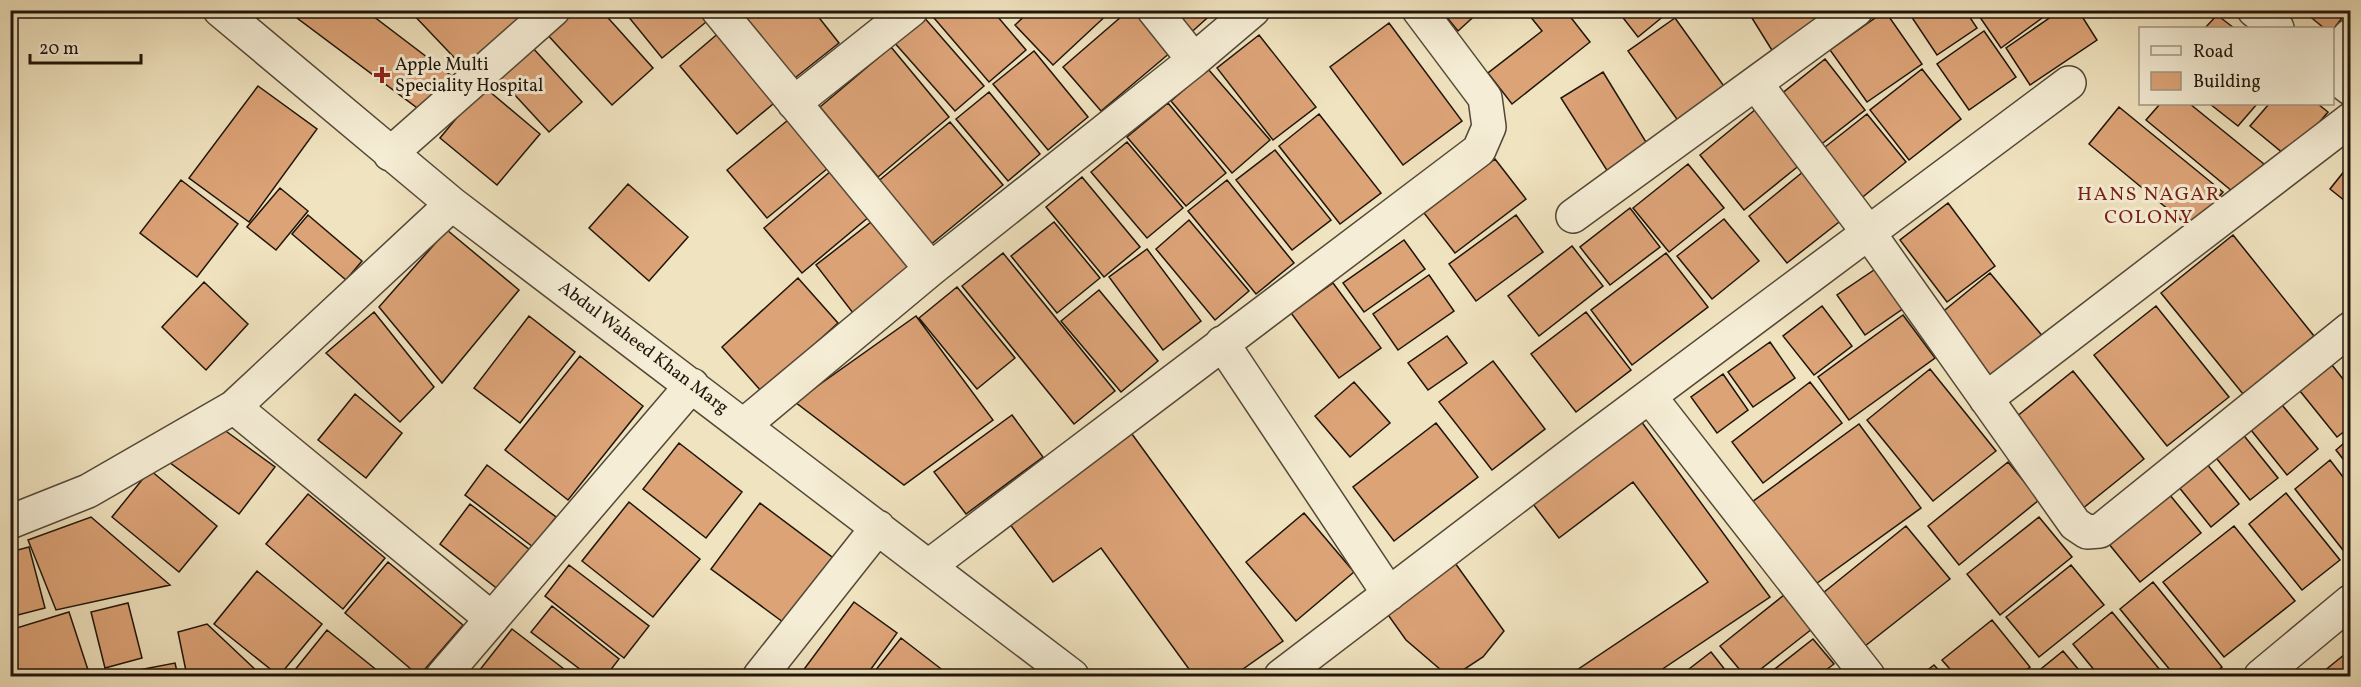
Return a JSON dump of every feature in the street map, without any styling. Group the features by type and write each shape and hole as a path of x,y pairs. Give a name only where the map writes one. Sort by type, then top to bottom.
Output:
{"street":[{"name":"Abdul Waheed Khan Marg","path":"220,10 452,204 744,424 1072,676"},
{"path":"390,154 553,10"},
{"path":"718,10 931,269"},
{"path":"794,103 911,10"},
{"path":"1154,10 1194,60"},
{"path":"744,424 931,269 1194,60 1252,10"},
{"path":"928,566 1479,150 1489,126 1485,98 1419,10"},
{"path":"1573,216 1856,10"},
{"path":"2254,10 2276,27"},
{"path":"2334,55 2350,36"},
{"path":"2334,76 2350,88"},
{"path":"1281,676 1868,232 2069,83"},
{"path":"1756,84 1868,232 2075,524 2087,532 2100,531 2350,329"},
{"path":"1986,399 2350,120"},
{"path":"10,522 88,491 234,407 452,204"},
{"path":"1222,343 1389,594"},
{"path":"443,676 692,385"},
{"path":"1650,397 1859,673"},
{"path":"234,407 492,619"},
{"path":"760,676 878,527"},
{"path":"2261,676 2350,602"}],"building":[{"path":"296,10 365,10 457,80 420,110 293,15"},
{"path":"409,10 529,10 466,70"},
{"path":"569,10 601,10 653,68 612,105 545,32"},
{"path":"623,10 704,10 711,18 662,58"},
{"path":"813,10 839,43 786,85 727,11"},
{"path":"992,10 1026,50 989,82 928,11"},
{"path":"1031,10 1112,10 1053,65 1015,25"},
{"path":"1129,10 1135,10 1171,52 1101,111 1063,67"},
{"path":"1161,10 1216,10 1185,38"},
{"path":"1441,10 1481,10 1458,31"},
{"path":"1525,10 1565,10 1590,42 1512,104 1488,73 1542,31"},
{"path":"1617,10 1671,10 1638,37"},
{"path":"1747,10 1831,10 1778,60"},
{"path":"1907,10 1965,10 1977,28 1937,55"},
{"path":"1975,10 2053,10 2001,48"},
{"path":"2061,10 2078,10 2097,40 2030,85 2006,48"},
{"path":"2302,10 2348,10 2334,28 2323,27"},
{"path":"1885,11 1922,64 1867,102 1830,50"},
{"path":"922,15 984,86 955,111 893,41"},
{"path":"2217,15 2233,27 2206,27"},
{"path":"1675,18 1726,89 1679,122 1628,51"},
{"path":"1389,23 1462,121 1403,165 1330,67"},
{"path":"721,31 779,99 737,134 680,66"},
{"path":"1984,31 2016,77 1969,110 1937,64"},
{"path":"1259,35 1316,107 1273,140 1217,68"},
{"path":"532,47 582,102 549,132 499,78"},
{"path":"891,47 949,117 878,177 820,107"},
{"path":"1034,51 1088,117 1048,150 993,84"},
{"path":"1825,59 1865,110 1819,146 1780,95"},
{"path":"1208,69 1270,140 1232,173 1171,101"},
{"path":"1922,69 1961,119 1909,160 1870,110"},
{"path":"1603,72 1646,142 1608,172 1561,98"},
{"path":"258,86 317,129 249,222 189,178"},
{"path":"483,86 540,134 497,185 440,138"},
{"path":"989,92 1040,154 1008,181 956,119"},
{"path":"1168,103 1226,173 1186,206 1127,137"},
{"path":"2159,105 2191,105 2264,164 2238,196 2146,120"},
{"path":"2211,105 2256,105 2238,126"},
{"path":"2268,105 2319,105 2328,112 2289,158 2250,126"},
{"path":"2119,107 2223,192 2192,229 2089,144"},
{"path":"1756,109 1801,164 1744,210 1700,155"},
{"path":"1319,114 1381,193 1340,224 1279,146"},
{"path":"1867,114 1906,162 1859,200 1820,151"},
{"path":"793,116 833,164 767,218 727,170"},
{"path":"950,122 1003,185 929,246 876,183"},
{"path":"1127,142 1183,208 1147,238 1091,172"},
{"path":"1275,150 1331,220 1292,250 1236,180"},
{"path":"1495,159 1526,199 1455,253 1424,213"},
{"path":"1688,164 1724,208 1669,252 1633,208"},
{"path":"2350,164 2350,205 2330,189"},
{"path":"831,171 870,216 802,273 764,228"},
{"path":"1804,171 1843,219 1787,263 1749,216"},
{"path":"1082,177 1140,247 1104,277 1046,207"},
{"path":"181,180 238,224 197,277 140,233"},
{"path":"1227,180 1294,263 1256,294 1188,211"},
{"path":"628,184 688,237 649,281 589,228"},
{"path":"280,188 308,211 276,250 247,227"},
{"path":"1948,203 1995,266 1947,302 1900,240"},
{"path":"1630,208 1660,247 1610,285 1580,247"},
{"path":"308,215 362,261 346,280 292,234"},
{"path":"880,215 917,262 853,313 816,265"},
{"path":"1516,215 1543,252 1476,301 1449,264"},
{"path":"1724,219 1759,261 1712,299 1677,256"},
{"path":"1189,220 1249,291 1215,320 1156,249"},
{"path":"1054,222 1100,278 1057,313 1011,256"},
{"path":"447,230 519,290 442,383 379,307"},
{"path":"2233,235 2314,336 2243,394 2161,293"},
{"path":"1404,240 1425,269 1364,312 1343,283"},
{"path":"1572,246 1603,286 1539,336 1508,296"},
{"path":"1147,249 1201,321 1163,350 1109,277"},
{"path":"1003,253 1115,391 1074,424 962,286"},
{"path":"1666,253 1708,307 1632,365 1591,310"},
{"path":"1877,268 1904,308 1865,335 1837,295"},
{"path":"1990,273 2044,338 1993,379 1940,314"},
{"path":"1429,275 1454,311 1398,350 1373,314"},
{"path":"798,278 838,323 762,392 722,347"},
{"path":"204,282 248,324 206,370 162,327"},
{"path":"1333,283 1381,348 1339,378 1291,313"},
{"path":"957,287 1015,358 977,389 919,318"},
{"path":"1099,290 1158,361 1121,392 1061,321"},
{"path":"1822,306 1852,346 1814,375 1783,336"},
{"path":"2156,306 2229,397 2167,446 2094,355"},
{"path":"374,312 434,387 400,422 326,353"},
{"path":"1586,312 1631,370 1576,412 1531,354"},
{"path":"1903,315 1935,358 1849,420 1818,377"},
{"path":"529,316 575,352 520,423 474,388"},
{"path":"916,316 993,420 904,485 795,402"},
{"path":"1447,336 1467,363 1428,390 1408,363"},
{"path":"1770,342 1795,378 1753,407 1728,372"},
{"path":"580,356 643,406 568,500 505,450"},
{"path":"1493,361 1545,429 1492,470 1439,402"},
{"path":"2332,365 2350,388 2350,427 2337,437 2300,391"},
{"path":"1930,369 1996,451 1933,501 1867,420"},
{"path":"2073,371 2144,459 2082,509 2011,421"},
{"path":"1723,374 1748,410 1717,433 1691,397"},
{"path":"1354,382 1390,423 1350,457 1315,416"},
{"path":"1810,382 1842,423 1763,483 1732,442"},
{"path":"355,394 402,433 366,478 318,440"},
{"path":"2278,400 2318,449 2287,475 2247,425"},
{"path":"1012,415 1043,457 966,514 934,472"},
{"path":"1638,417 1770,597 1652,676 1568,676 1708,582 1633,482 1559,538 1530,500"},
{"path":"1436,423 1478,477 1394,541 1353,487"},
{"path":"1859,424 1921,508 1813,586 1752,502"},
{"path":"2237,427 2278,478 2250,500 2209,449"},
{"path":"223,429 275,467 239,514 169,462"},
{"path":"1129,430 1283,641 1233,676 1194,676 1101,548 1053,582 1006,519"},
{"path":"2350,438 2350,468 2336,450"},
{"path":"679,443 742,492 706,538 643,489"},
{"path":"2202,458 2239,504 2211,527 2174,481"},
{"path":"2330,460 2350,486 2350,559 2295,489"},
{"path":"2008,462 2039,500 1959,565 1928,526"},
{"path":"487,465 556,517 533,547 465,495"},
{"path":"150,470 217,526 179,572 112,517"},
{"path":"2165,489 2201,533 2140,582 2104,538"},
{"path":"2286,493 2340,560 2302,590 2249,524"},
{"path":"308,494 385,558 343,609 266,544"},
{"path":"629,502 700,559 653,617 582,561"},
{"path":"760,503 836,560 787,625 711,569"},
{"path":"470,504 530,550 499,590 440,544"},
{"path":"1304,513 1354,572 1296,621 1246,562"},
{"path":"91,517 170,585 56,610 28,540"},
{"path":"2039,517 2072,557 2000,615 1967,574"},
{"path":"1906,526 1950,579 1860,650 1818,597"},
{"path":"2234,526 2295,601 2224,657 2163,582"},
{"path":"29,547 45,608 10,617 10,552"},
{"path":"388,562 463,625 419,676 345,613"},
{"path":"1455,563 1504,631 1483,657 1454,676 1448,676 1406,640 1386,612"},
{"path":"569,565 649,626 624,658 545,596"},
{"path":"2071,565 2104,605 2039,657 2006,617"},
{"path":"257,571 322,624 279,676 214,624"},
{"path":"2153,582 2222,667 2210,676 2175,676 2120,609"},
{"path":"1784,595 1812,629 1752,676 1745,676 1720,646"},
{"path":"854,602 897,633 866,676 799,676"},
{"path":"128,603 142,658 105,668 91,612"},
{"path":"552,606 619,659 606,676 589,676 531,632"},
{"path":"69,612 90,676 10,676 10,630"},
{"path":"2112,612 2165,676 2099,676 2073,644"},
{"path":"1992,620 2030,667 2018,676 1956,676 1942,660"},
{"path":"207,624 262,676 187,676 178,632"},
{"path":"512,629 573,676 475,676"},
{"path":"327,630 384,676 290,676"},
{"path":"901,638 949,675 871,676"},
{"path":"1813,639 1834,664 1818,676 1766,676"},
{"path":"2350,650 2350,676 2318,676"},
{"path":"2063,651 2084,676 2038,676 2036,673"},
{"path":"1711,652 1730,676 1680,676"},
{"path":"175,663 178,676 107,676"},
{"path":"1934,665 1944,676 1920,676"}],"place":[{"name":"Apple Multi Speciality Hospital","path":"382,75"}],"district":[{"name":"HANS NAGAR COLONY","path":"2149,206"}]}
